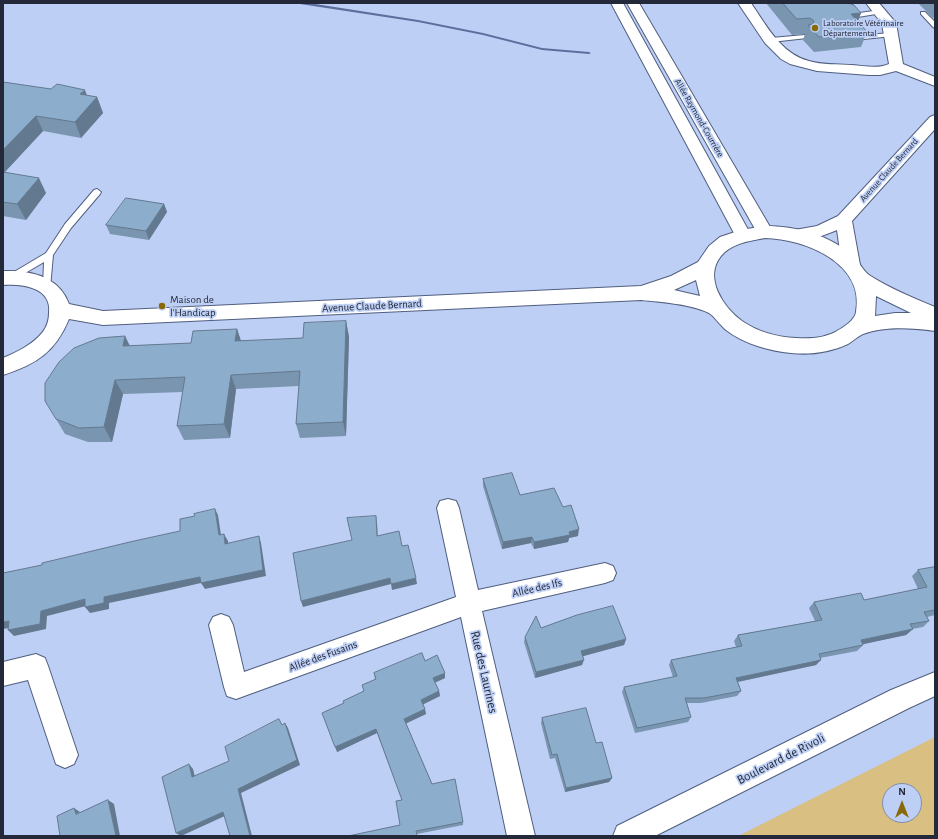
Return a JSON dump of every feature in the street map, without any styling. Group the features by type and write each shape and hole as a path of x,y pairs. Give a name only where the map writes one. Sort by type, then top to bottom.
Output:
{"street":[{"name":"Allée Raymond-Courrière","path":"617,3 743,235"},
{"name":"Allée Raymond-Courrière","path":"633,3 765,232"},
{"path":"744,3 776,48 790,59 806,65 877,71 890,70 896,66"},
{"path":"876,8 889,23 896,66"},
{"path":"896,66 935,82"},
{"name":"Avenue Claude Bernard","path":"795,235 820,231 844,220 935,120"},
{"path":"844,220 856,272 868,296 866,314 856,329"},
{"path":"935,315 906,303 856,272 835,252 816,242 795,235 765,232 743,235 726,242 713,253 706,266 704,280 708,294 716,308 734,325 746,332 758,338 786,345 813,346 838,340 856,329 880,322 905,319 935,323"},
{"name":"Avenue Claude Bernard","path":"641,293 678,281 706,266"},
{"path":"3,367 21,360 39,348 52,334 58,322 60,310 57,296 47,286 32,279 8,278"},
{"name":"Avenue Claude Bernard","path":"60,310 103,318 641,293 677,297 716,308"},
{"name":"Avenue Claude Bernard","path":"52,334 103,318"},
{"name":"Rue des Laurines","path":"448,508 521,836"},
{"name":"Allée des Ifs","path":"469,603 605,573"},
{"name":"Allée des Fusains","path":"221,625 236,687 469,603"},
{"path":"3,674 36,666 65,755"},
{"name":"Boulevard de Rivoli","path":"627,836 900,699 935,684"}],"lane":[{"path":"846,17 876,8"},
{"path":"923,13 935,26"},
{"path":"854,38 891,35"},
{"path":"771,40 805,37"},
{"path":"8,278 49,255 68,226 97,192"},
{"path":"47,286 49,255"}],"shaded area":[{"path":"935,737 935,836 738,836"}],"building":[{"path":"783,3 848,3 854,5 861,13 851,14 857,21 856,24 862,26 867,32 819,37 808,25 813,24 814,21 810,18 797,19"},
{"path":"3,82 51,89 57,84 85,90 80,94 97,97 75,122 36,116 3,150"},
{"path":"3,172 39,178 17,204 3,202"},
{"path":"126,198 164,204 146,231 106,225"},
{"path":"346,321 343,422 296,424 300,371 231,375 224,424 177,426 185,377 115,380 104,427 79,428 56,419 45,401 45,383 59,362 74,348 99,338 125,336 123,346 191,343 193,331 237,329 235,341 303,338 304,323"},
{"path":"512,473 520,495 554,488 563,507 571,505 579,529 569,532 570,535 534,542 532,537 503,542 483,479"},
{"path":"215,509 219,535 224,534 225,544 259,536 263,570 201,583 200,577 161,585 104,597 104,603 85,607 85,599 41,611 40,624 8,630 9,621 3,622 3,573 42,565 42,563 180,531 180,519 195,516 194,514"},
{"path":"376,516 377,536 399,531 402,546 408,545 416,578 391,584 390,578 301,601 293,553 352,540 347,518"},
{"path":"935,567 935,610 924,612 929,621 910,624 913,629 861,640 863,645 819,654 821,660 736,678 741,691 704,698 685,698 691,717 637,728 624,687 677,676 671,660 742,646 738,635 822,620 814,602 861,593 864,600 927,587 918,570"},
{"path":"613,606 626,639 581,651 584,660 536,672 525,637 536,616 541,628 577,615"},
{"path":"422,653 425,661 437,655 445,673 433,678 439,691 421,700 425,709 404,719 432,784 455,779 463,822 416,831 417,836 348,836 400,825 396,801 402,800 376,729 335,747 322,713 344,703 343,701 364,691 362,685 376,679 374,673"},
{"path":"586,708 596,743 602,742 612,778 566,788 557,754 552,755 542,718"},
{"path":"279,719 282,725 285,723 297,760 238,789 250,836 230,836 223,812 176,833 162,777 189,764 192,777 229,761 225,747"},
{"path":"108,800 116,836 60,836 57,816 74,808 76,814"}],"waterway":[{"path":"300,3 418,21 483,34 542,49 589,53"}],"place":[{"name":"Laboratoire Vétérinaire Départemental","path":"815,28"},
{"name":"Maison de l'Handicap","path":"162,306"}]}
